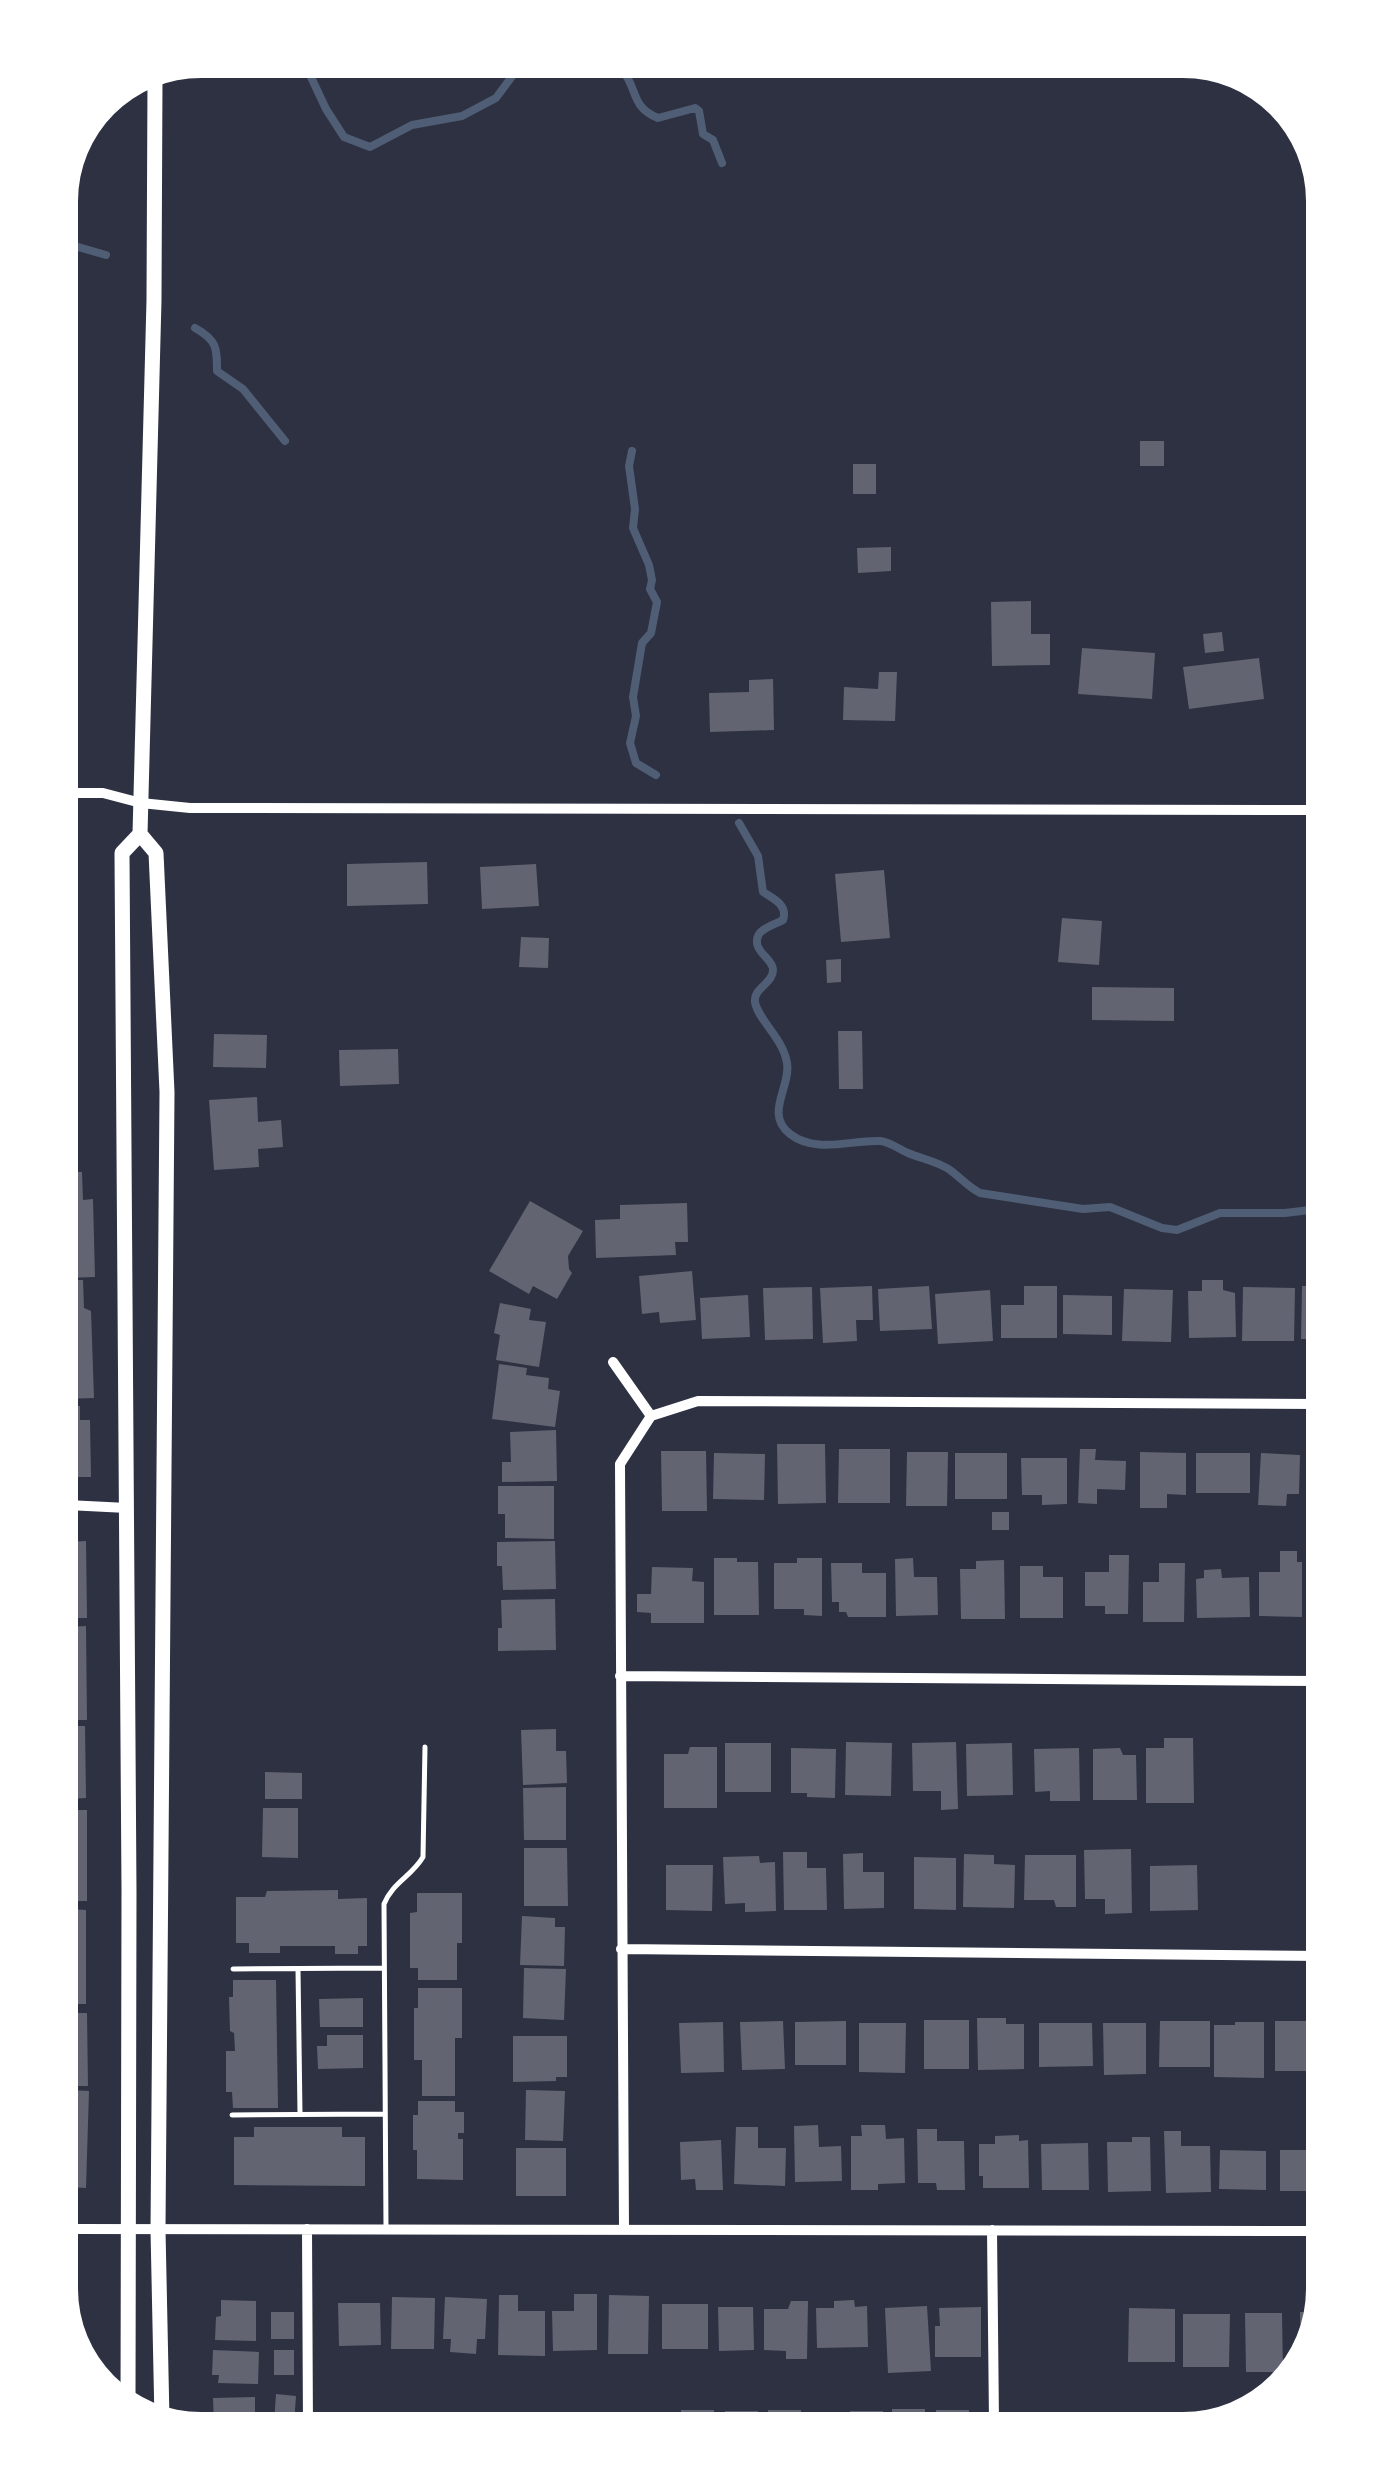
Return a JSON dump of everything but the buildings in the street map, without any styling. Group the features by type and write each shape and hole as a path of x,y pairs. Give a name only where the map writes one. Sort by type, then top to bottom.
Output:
{"main road":[{"path":"128,2388 122,853 140,834 154,300 155,86"},
{"path":"140,834 156,853 167,1092 158,2230 162,2406"}],"street":[{"path":"78,793 103,793 141,803 190,808 1306,810"},
{"path":"613,1362 651,1416"},
{"path":"624,2229 620,1464 651,1416 698,1401 1306,1404"},
{"path":"77,1506 127,1508"},
{"path":"620,1676 1306,1682"},
{"path":"622,1949 1306,1956"},
{"path":"77,2229 1306,2231"},
{"path":"307,2230 308,2412"},
{"path":"992,2230 994,2412"}],"lane":[{"path":"386,2228 384,1904 423,1858 425,1748"},
{"path":"298,1968 300,2114"},
{"path":"233,1969 384,1968"},
{"path":"232,2115 385,2114"}],"waterway":[{"path":"311,77 344,137 370,147 412,125 462,116 496,98 511,77"},
{"path":"628,77 639,103 649,114 658,118 695,108 699,111 703,134 713,140 722,163"},
{"path":"78,247 106,255"},
{"path":"195,328 214,345 217,371 243,389 285,441"},
{"path":"632,451 629,466 635,509 633,528 649,565 650,589 657,602 651,633 642,643 630,743 636,763 656,775"},
{"path":"739,823 758,856 763,892 784,910 783,920 758,936 758,946 773,969 755,1002 785,1054 787,1072 779,1118 790,1134 822,1145 884,1142 945,1167 980,1193 1083,1209 1110,1207 1162,1228 1177,1230 1220,1213 1306,1210"}]}
